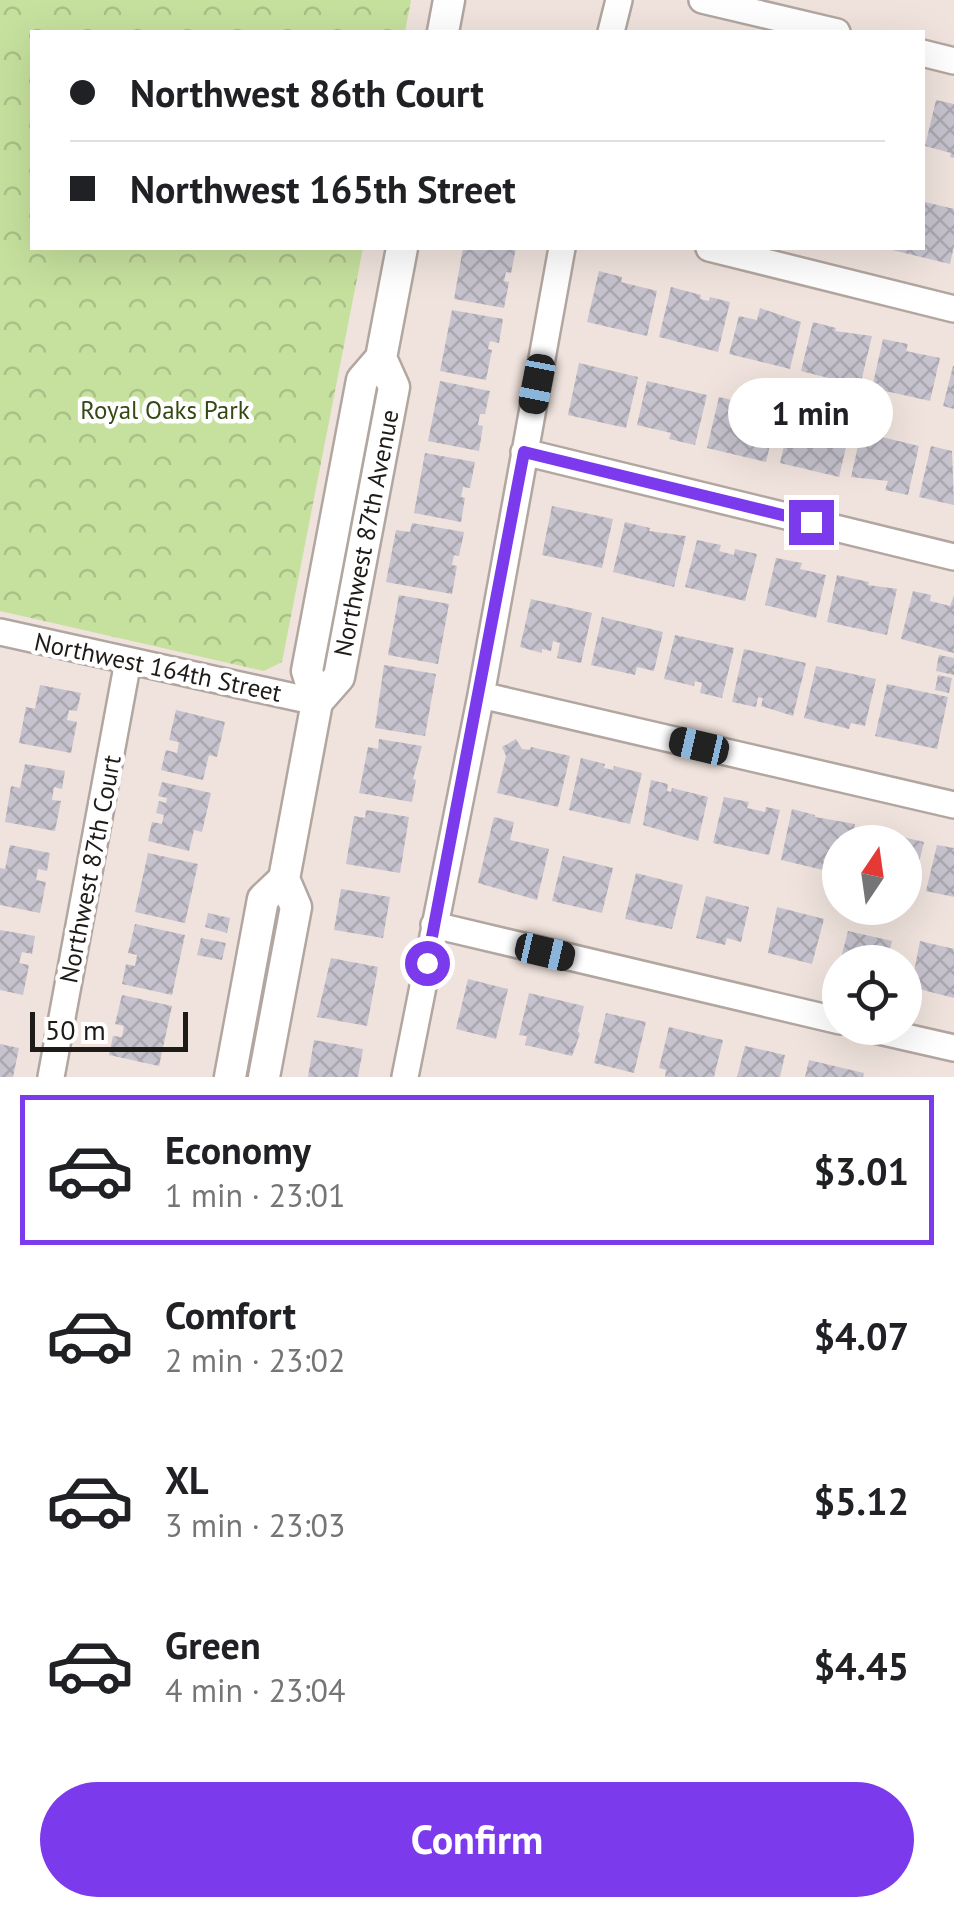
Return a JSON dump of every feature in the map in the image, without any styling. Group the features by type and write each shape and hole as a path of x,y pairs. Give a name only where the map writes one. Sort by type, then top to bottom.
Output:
{"street":[{"path":"443,30 449,0"},
{"path":"611,30 618,0"},
{"path":"702,0 828,30"},
{"path":"925,54 954,61"},
{"name":"Northwest 87th Avenue","path":"264,1077 296,908 284,879 316,702 339,677 394,387 382,358 402,250"},
{"path":"405,1077 562,250"},
{"path":"717,250 954,309"},
{"path":"524,452 954,557"},
{"name":"Northwest 164th Street","path":"0,632 316,702"},
{"name":"Northwest 87th Court","path":"51,1077 128,661"},
{"path":"480,694 954,805"},
{"name":"Northwest 87th Avenue","path":"230,1077 263,899 284,879"},
{"path":"434,926 822,1018"},
{"path":"922,1041 954,1048"}],"green space":[{"name":"Royal Oaks Park","path":"0,0 411,0 405,30 30,30 30,250 363,250 282,662 264,671 0,611"}],"building":[{"path":"936,100 954,104 954,158 951,153 925,146"},
{"path":"925,202 954,209 950,264 892,250 925,250"},
{"path":"463,250 516,250 511,273 506,272 504,281 509,282 504,308 454,299"},
{"path":"599,271 622,277 621,282 657,291 647,336 587,322"},
{"path":"671,287 701,295 700,299 730,302 718,352 659,337"},
{"path":"760,308 801,322 790,369 729,354 739,316 757,320"},
{"path":"452,310 503,319 499,343 490,341 486,380 440,371"},
{"path":"813,322 836,328 835,331 872,336 860,386 801,371"},
{"path":"883,339 908,344 906,351 940,358 930,401 872,388"},
{"path":"579,363 638,377 626,428 568,415"},
{"path":"954,366 954,409 943,406"},
{"path":"440,381 490,391 485,414 480,414 478,425 483,426 479,451 428,441"},
{"path":"647,381 707,395 695,445 669,439 671,433 637,425"},
{"path":"719,397 778,411 766,462 707,448"},
{"path":"791,416 850,430 839,477 780,463"},
{"path":"861,432 919,446 908,495 885,490 888,481 851,477"},
{"path":"931,446 952,451 954,505 919,497"},
{"path":"425,453 475,462 470,488 463,487 461,522 414,513"},
{"path":"552,506 613,519 602,568 542,555"},
{"path":"625,522 650,528 649,531 686,536 674,587 613,572"},
{"path":"412,523 464,532 459,556 454,555 452,565 457,566 452,594 386,582 396,530 410,532"},
{"path":"697,540 721,545 719,551 734,555 735,549 757,554 745,601 685,587"},
{"path":"776,558 802,563 800,569 826,575 816,618 765,605"},
{"path":"837,575 897,589 887,635 827,622"},
{"path":"913,591 931,595 930,601 950,606 954,595 954,653 901,639"},
{"path":"399,595 449,604 438,664 388,655"},
{"path":"531,599 592,613 581,663 557,658 560,643 553,641 551,651 542,649 542,653 520,647"},
{"path":"602,617 663,632 654,671 637,667 635,675 591,665"},
{"path":"675,635 734,648 722,698 700,693 702,683 695,681 694,686 664,679"},
{"path":"744,649 806,663 793,716 761,706 763,698 758,697 756,707 732,702"},
{"path":"939,655 954,658 954,675 936,671"},
{"path":"384,665 436,674 425,736 375,728"},
{"path":"816,666 876,679 865,726 851,723 849,729 804,718"},
{"path":"938,675 952,678 949,693 935,690"},
{"path":"887,684 948,697 937,749 875,736"},
{"path":"40,685 81,693 77,711 69,710 67,720 77,722 71,753 19,743 26,707 35,709"},
{"path":"176,710 225,722 217,757 209,755 203,780 161,770 166,750 177,753 179,742 169,740"},
{"path":"379,739 422,746 413,779 416,780 412,802 359,793 368,747 378,749"},
{"path":"516,739 522,749 531,747 570,756 558,807 497,793 506,756 502,747"},
{"path":"581,758 605,764 604,768 613,770 614,766 642,773 630,824 569,810"},
{"path":"25,764 65,771 62,789 54,787 52,800 61,801 55,831 5,822 11,786 20,788"},
{"path":"651,780 668,784 667,791 672,788 708,797 698,841 643,825"},
{"path":"162,782 211,793 202,832 194,830 189,851 148,841 152,822 162,824 164,815 156,813 159,801 166,803 167,798 158,796"},
{"path":"724,797 749,802 747,808 780,810 769,855 713,843"},
{"path":"792,809 855,824 822,825 822,870 781,860"},
{"path":"366,810 409,817 400,873 346,864 354,816 365,818"},
{"path":"494,817 514,822 510,840 549,849 537,900 478,883"},
{"path":"10,845 50,853 47,871 38,869 36,880 46,882 40,913 0,905 0,868 5,869"},
{"path":"937,845 954,848 954,897 926,891"},
{"path":"148,853 198,864 185,923 135,912"},
{"path":"563,856 613,868 602,913 552,901"},
{"path":"636,873 683,885 672,929 625,919"},
{"path":"341,889 390,897 383,938 334,930"},
{"path":"706,896 749,907 741,942 727,938 725,945 696,938"},
{"path":"777,907 822,918 812,964 768,953"},
{"path":"208,913 230,918 227,933 205,927"},
{"path":"135,924 185,935 172,995 122,984 126,964 135,966 137,955 128,953"},
{"path":"0,930 35,936 32,954 22,952 19,963 29,965 23,995 0,990"},
{"path":"848,931 892,941 891,945 844,945"},
{"path":"201,938 226,943 222,960 197,955"},
{"path":"920,941 954,949 954,998 922,990"},
{"path":"331,958 378,967 367,1026 317,1017"},
{"path":"468,979 508,989 496,1039 456,1029"},
{"path":"529,993 584,1006 572,1056 525,1045 527,1036 519,1035"},
{"path":"122,995 172,1006 159,1066 109,1055 113,1036 122,1037 124,1026 115,1024"},
{"path":"606,1013 646,1022 634,1073 594,1063"},
{"path":"669,1027 723,1040 714,1077 665,1077 666,1070 659,1068"},
{"path":"314,1040 363,1049 358,1077 308,1077"},
{"path":"0,1044 19,1048 13,1077 0,1077"},
{"path":"745,1046 785,1055 780,1077 737,1077"},
{"path":"809,1060 864,1073 863,1077 805,1077"}],"route":[{"path":"427,963 524,452 811,522"}]}
